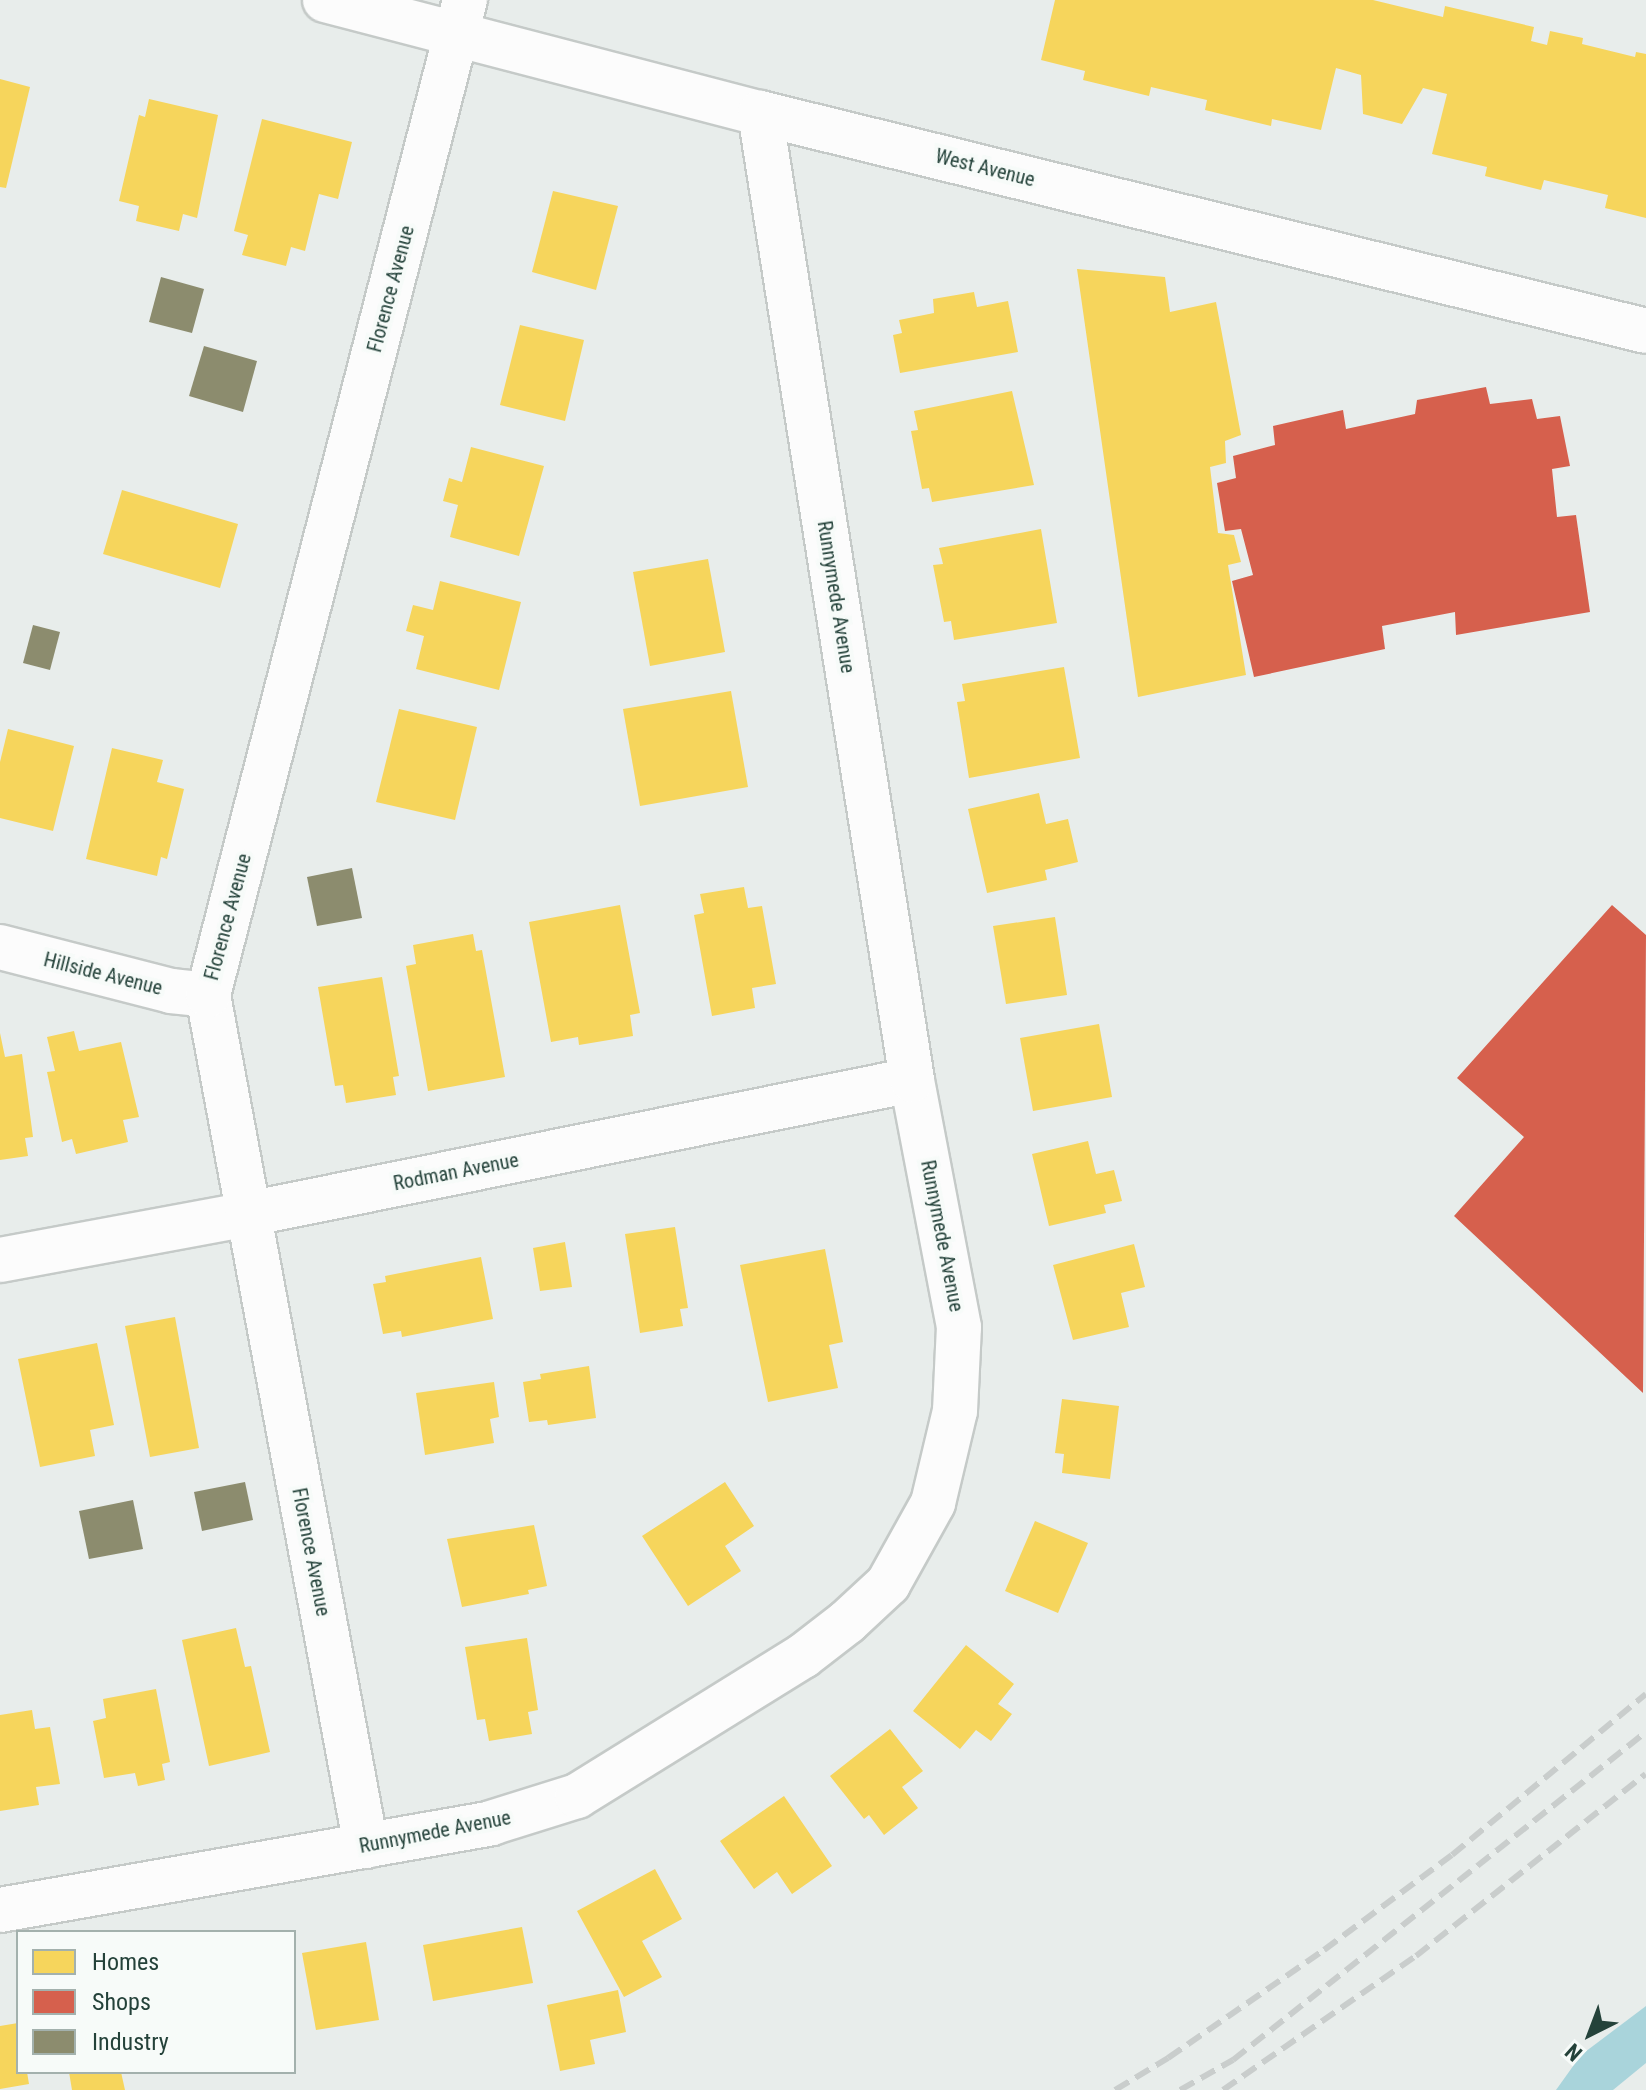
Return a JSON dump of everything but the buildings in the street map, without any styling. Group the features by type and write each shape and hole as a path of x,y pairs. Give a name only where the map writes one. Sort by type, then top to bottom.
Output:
{"street":[{"name":"West Avenue","path":"325,0 461,17 760,113 1646,331"},
{"name":"Florence Avenue","path":"366,1846 208,995 461,17"},
{"name":"Runnymede Avenue","path":"0,1910 491,1823 577,1796 803,1656 888,1584 933,1503 955,1411 959,1327 912,1080 760,113"},
{"name":"Hillside Avenue","path":"0,947 171,991 208,995"},
{"name":"Rodman Avenue","path":"0,1260 248,1214 912,1080"}],"water":[{"path":"1646,2006 1646,2063 1613,2090 1556,2090 1581,2055"}],"railway":[{"path":"1115,2090 1168,2058 1324,1950 1452,1855 1646,1694"},
{"path":"1180,2090 1233,2060 1646,1732"},
{"path":"1223,2090 1416,1956 1646,1774"}]}
